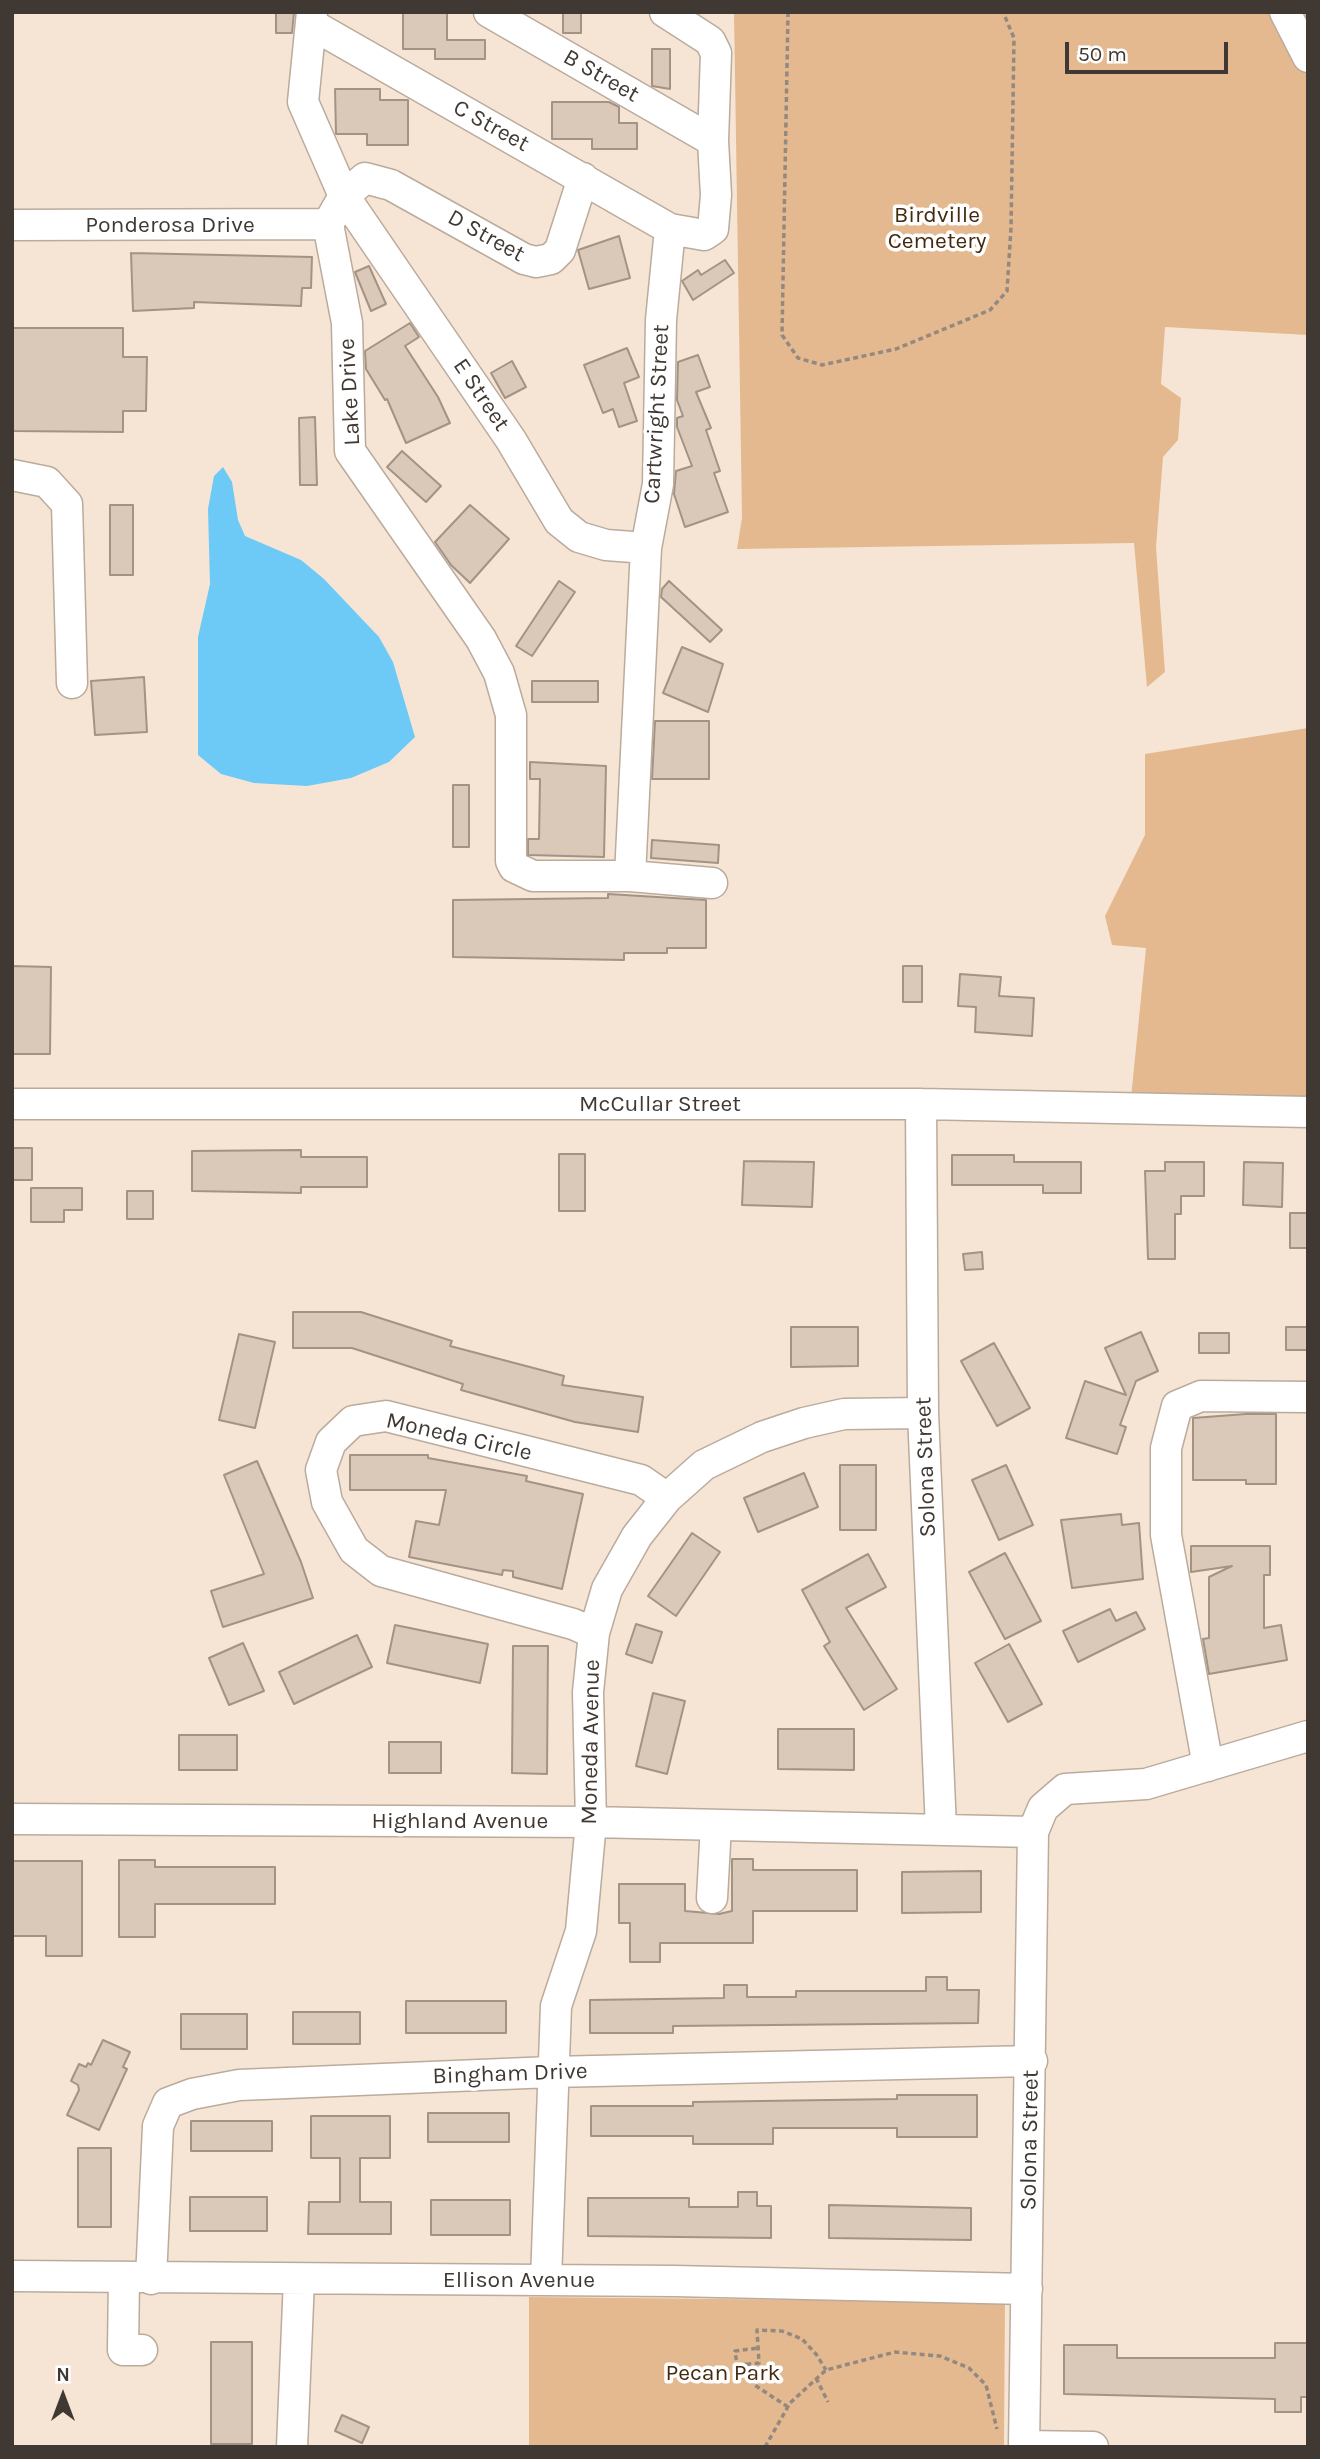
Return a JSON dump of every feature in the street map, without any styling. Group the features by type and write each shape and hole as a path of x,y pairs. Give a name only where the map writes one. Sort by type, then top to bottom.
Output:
{"street":[{"name":"B Street","path":"489,12 713,141"},
{"path":"666,12 710,41 716,52 713,141 716,195 713,229 704,235 670,229"},
{"path":"1285,12 1308,57"},
{"path":"311,18 303,102 344,196 328,224"},
{"name":"C Street","path":"311,18 670,229"},
{"name":"D Street","path":"344,196 365,178 391,185 524,259 536,262 551,259 560,250 583,178"},
{"name":"E Street","path":"344,196 511,440 559,521 579,537 606,545 646,548"},
{"name":"Ponderosa Drive","path":"12,226 328,224"},
{"name":"Lake Drive","path":"328,224 347,323 350,451 481,639 499,673 511,715 511,861 514,867 533,876 630,876"},
{"name":"Cartwright Street","path":"630,876 646,548 658,484 661,320 670,229"},
{"path":"12,475 47,482 67,504 72,683"},
{"path":"630,876 712,883"},
{"name":"McCullar Street","path":"12,1104 921,1104 1308,1112"},
{"name":"Solona Street","path":"921,1104 923,1413 942,1829"},
{"path":"1208,1766 1166,1535 1166,1448 1177,1406 1201,1395 1308,1397"},
{"name":"Moneda Avenue","path":"546,2280 551,2071 556,2006 581,1931 591,1822 589,1692 594,1633 607,1590 636,1536 667,1498 705,1465 762,1437 804,1423 844,1414 923,1413"},
{"name":"Moneda Circle","path":"594,1633 573,1624 381,1571 354,1550 327,1502 321,1470 331,1442 353,1421 386,1416 641,1480 667,1498"},
{"path":"1033,1832 1043,1808 1065,1789 1146,1784 1308,1736"},
{"name":"Highland Avenue","path":"12,1819 591,1822 1033,1832"},
{"path":"712,1898 716,1825"},
{"name":"Solona Street","path":"1024,2446 1032,2061 1033,1832"},
{"name":"Bingham Drive","path":"137,2278 158,2126 167,2103 192,2094 239,2085 551,2071 1032,2061"},
{"name":"Ellison Avenue","path":"12,2276 546,2280 1027,2289"},
{"path":"137,2278 122,2350 142,2350"},
{"path":"292,2447 299,2279"},
{"path":"1024,2446 1093,2447"}],"path":[{"path":"788,12 782,335 798,359 822,365 896,349 990,310 1007,291 1011,228 1014,38 1003,12"},
{"path":"758,2348 735,2351 737,2365 759,2363 757,2330 782,2331 802,2339 826,2370"},
{"path":"765,2447 788,2407 826,2370 895,2353 918,2353 960,2363 978,2375 986,2385 997,2433"},
{"path":"749,2364 754,2384 788,2407"},
{"path":"816,2378 828,2402"}],"green space":[{"name":"Birdville Cemetery","path":"734,12 1308,12 1308,335 1165,327 1161,384 1181,398 1178,440 1163,457 1156,547 1165,672 1147,687 1134,543 737,549 742,518"},
{"path":"1308,728 1308,1112 1130,1108 1146,948 1112,945 1105,916 1145,835 1145,754"},
{"name":"Pecan Park","path":"529,2297 1005,2302 1004,2447 529,2447"}],"water":[{"path":"223,467 232,482 238,520 245,536 301,560 324,579 379,637 393,662 415,737 389,762 351,778 307,786 254,783 221,774 198,755 198,637 210,584 208,509 214,476"}],"building":[{"path":"276,12 294,12 292,33 276,33"},
{"path":"403,12 447,12 447,40 485,40 485,59 435,59 435,49 403,49"},
{"path":"563,12 581,12 581,33 563,33"},
{"path":"652,49 670,49 670,89 652,86"},
{"path":"335,89 380,89 380,100 408,100 408,145 367,145 367,134 336,134"},
{"path":"552,102 609,102 619,107 619,123 637,123 637,149 592,149 592,139 552,139"},
{"path":"619,236 630,278 589,289 578,250"},
{"path":"131,253 312,257 311,288 302,288 301,306 194,302 194,308 133,311"},
{"path":"725,260 734,273 693,300 682,281 698,270 701,275"},
{"path":"369,266 386,304 371,311 355,272"},
{"path":"410,323 419,337 405,346 438,397 450,423 406,443 387,399 385,400 366,369 365,351"},
{"path":"12,328 123,328 123,357 147,357 146,411 123,411 123,432 12,431"},
{"path":"627,348 639,377 624,383 637,421 619,427 613,409 603,413 584,365"},
{"path":"698,355 710,387 696,392 711,428 706,430 720,471 714,473 728,512 685,527 674,494 676,471 692,466 677,427 677,418 683,416 677,400 678,362"},
{"path":"512,361 526,387 505,398 491,373"},
{"path":"315,417 317,485 300,485 299,418"},
{"path":"402,451 441,486 426,502 387,467"},
{"path":"110,505 133,505 133,575 110,575"},
{"path":"470,505 509,539 470,583 451,565 435,542"},
{"path":"559,581 575,592 532,656 516,646"},
{"path":"669,581 722,630 710,642 661,597 662,589"},
{"path":"682,647 723,664 708,712 663,693"},
{"path":"144,677 147,732 95,735 91,681"},
{"path":"532,681 598,681 598,702 532,702"},
{"path":"655,721 709,721 709,779 652,779"},
{"path":"530,762 606,766 604,857 528,855 528,839 539,839 540,779 530,779"},
{"path":"453,785 469,785 469,847 453,847"},
{"path":"652,840 719,845 718,863 651,858"},
{"path":"608,894 706,900 706,948 667,948 667,953 624,953 624,960 453,957 453,900 608,898"},
{"path":"12,966 51,967 50,1054 12,1054"},
{"path":"903,966 922,966 922,1002 903,1002"},
{"path":"960,974 1001,977 999,996 1034,998 1032,1036 975,1032 976,1007 958,1006"},
{"path":"12,1148 32,1148 32,1180 12,1180"},
{"path":"301,1150 301,1157 367,1157 367,1187 301,1187 301,1193 192,1191 192,1151"},
{"path":"559,1154 585,1154 585,1211 559,1211"},
{"path":"952,1155 1014,1155 1014,1162 1081,1162 1081,1193 1043,1193 1043,1185 952,1185"},
{"path":"744,1161 814,1162 812,1207 742,1205"},
{"path":"1165,1162 1204,1162 1204,1196 1181,1196 1181,1214 1175,1214 1175,1259 1148,1259 1145,1171 1165,1171"},
{"path":"1244,1162 1283,1163 1282,1207 1243,1205"},
{"path":"31,1188 82,1188 82,1210 64,1210 64,1222 31,1222"},
{"path":"127,1191 153,1191 153,1219 127,1219"},
{"path":"1290,1213 1308,1213 1308,1248 1290,1248"},
{"path":"982,1252 983,1269 965,1270 963,1254"},
{"path":"293,1312 361,1312 452,1341 450,1346 564,1376 562,1385 643,1397 638,1432 575,1422 461,1390 463,1384 352,1348 293,1348"},
{"path":"791,1327 858,1327 858,1366 791,1367"},
{"path":"1286,1327 1308,1327 1308,1350 1286,1350"},
{"path":"1141,1332 1158,1371 1136,1381 1120,1425 1126,1427 1117,1454 1066,1438 1085,1381 1126,1395 1105,1348"},
{"path":"1199,1333 1229,1333 1229,1353 1199,1353"},
{"path":"239,1334 275,1342 255,1428 219,1420"},
{"path":"994,1343 1030,1408 997,1426 961,1361"},
{"path":"1276,1414 1276,1484 1246,1484 1246,1480 1193,1480 1193,1418"},
{"path":"350,1455 428,1455 428,1458 527,1476 526,1481 583,1494 562,1589 513,1577 513,1571 503,1570 502,1575 409,1557 416,1521 439,1525 446,1490 350,1490"},
{"path":"257,1461 301,1562 313,1598 223,1627 211,1591 264,1574 224,1475"},
{"path":"840,1465 876,1465 876,1530 840,1530"},
{"path":"1006,1465 1033,1525 999,1540 972,1480"},
{"path":"804,1473 818,1507 758,1532 744,1498"},
{"path":"1121,1514 1122,1525 1139,1523 1143,1579 1072,1588 1061,1520"},
{"path":"692,1533 720,1552 676,1616 648,1596"},
{"path":"1191,1546 1270,1546 1270,1575 1264,1575 1264,1628 1281,1625 1287,1660 1209,1674 1203,1639 1209,1638 1209,1577 1232,1566 1191,1572"},
{"path":"1005,1553 1041,1621 1005,1639 969,1572"},
{"path":"868,1554 886,1587 846,1608 897,1689 864,1710 824,1646 830,1642 802,1590"},
{"path":"1110,1609 1116,1621 1136,1612 1145,1629 1078,1662 1063,1631"},
{"path":"636,1624 662,1632 652,1663 626,1654"},
{"path":"395,1625 488,1644 480,1683 387,1663"},
{"path":"357,1635 372,1667 294,1704 279,1672"},
{"path":"243,1643 264,1691 229,1705 209,1658"},
{"path":"1009,1644 1042,1704 1008,1722 975,1663"},
{"path":"513,1646 548,1646 547,1774 512,1773"},
{"path":"653,1693 685,1701 667,1774 636,1766"},
{"path":"778,1729 854,1729 854,1770 778,1769"},
{"path":"179,1735 237,1735 237,1770 179,1770"},
{"path":"389,1742 441,1742 441,1773 389,1773"},
{"path":"732,1859 753,1859 753,1870 857,1870 857,1911 753,1911 753,1943 660,1943 660,1962 630,1962 630,1923 619,1923 619,1884 685,1884 685,1911 719,1914 732,1911"},
{"path":"119,1860 155,1860 155,1867 275,1867 275,1904 155,1904 155,1937 119,1937"},
{"path":"12,1861 82,1861 82,1956 46,1956 46,1936 12,1936"},
{"path":"981,1871 981,1912 902,1913 902,1872"},
{"path":"926,1977 947,1977 947,1990 979,1990 978,2023 673,2026 673,2033 590,2033 590,2000 724,1998 724,1985 747,1985 747,1997 796,1997 796,1991 926,1991"},
{"path":"406,2001 506,2001 506,2033 406,2033"},
{"path":"293,2012 360,2012 360,2044 293,2044"},
{"path":"181,2014 247,2014 247,2049 181,2049"},
{"path":"103,2040 130,2052 123,2067 127,2069 99,2130 67,2115 79,2090 78,2085 71,2081 79,2064 86,2067 88,2063 91,2065"},
{"path":"897,2095 977,2095 977,2137 897,2137 897,2128 773,2128 773,2144 693,2144 693,2136 591,2136 591,2106 693,2106 693,2102 897,2099"},
{"path":"428,2113 509,2113 509,2142 428,2142"},
{"path":"311,2116 390,2116 390,2158 360,2158 360,2202 391,2202 391,2234 308,2234 309,2202 340,2202 340,2158 311,2158"},
{"path":"191,2121 272,2121 272,2151 191,2151"},
{"path":"78,2148 111,2148 111,2227 78,2227"},
{"path":"738,2192 757,2192 757,2206 771,2206 771,2238 588,2236 588,2198 689,2198 689,2207 738,2207"},
{"path":"190,2197 267,2197 267,2231 190,2231"},
{"path":"431,2200 510,2200 510,2235 431,2235"},
{"path":"829,2205 971,2208 971,2240 829,2238"},
{"path":"211,2342 252,2342 252,2444 211,2444"},
{"path":"1275,2343 1308,2343 1308,2397 1301,2397 1301,2412 1275,2412 1275,2399 1064,2394 1064,2345 1117,2345 1117,2358 1275,2358"},
{"path":"342,2415 369,2427 362,2443 335,2431"}]}
